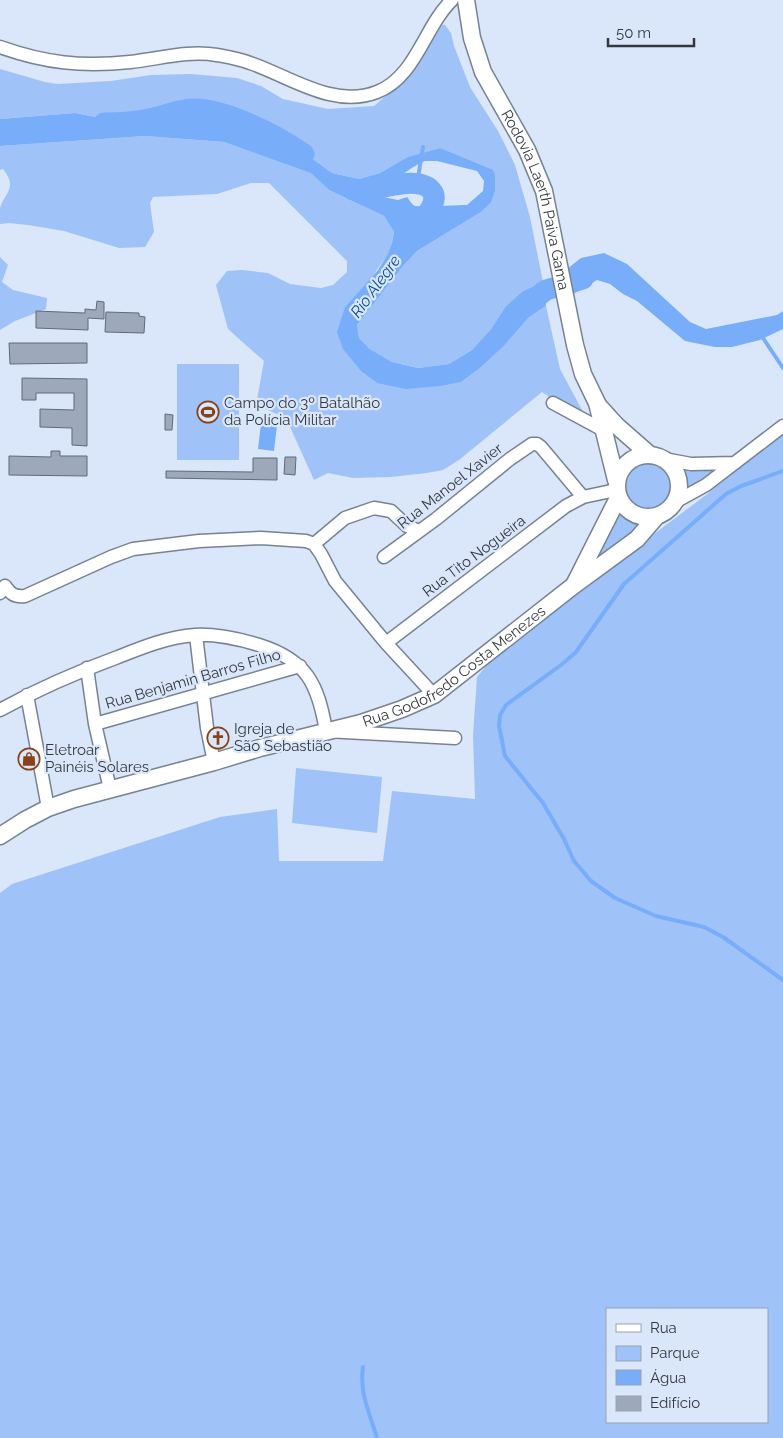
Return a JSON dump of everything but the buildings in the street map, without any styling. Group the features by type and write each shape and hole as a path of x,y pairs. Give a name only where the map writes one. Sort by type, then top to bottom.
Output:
{"main road":[{"name":"Rodovia Laerth Paiva Gama","path":"466,0 472,38 483,72 527,150 544,191 568,315 583,374 596,403 617,489"},
{"name":"Rodovia Laerth Paiva Gama","path":"596,403 616,426 657,457"},
{"path":"573,586 617,489 626,463 633,459 657,457 672,465 679,483 679,493 675,502 663,514 646,518 636,516 627,510 617,489"},
{"name":"Rua Godofredo Costa Menezes","path":"0,836 48,808 260,748 361,723 402,710 434,695 573,586 637,539 646,531 656,517"}],"street":[{"path":"0,47 38,59 73,64 131,62 168,55 214,55 250,62 294,82 327,94 355,96 376,93 389,86 403,74 441,10 452,0"},
{"path":"553,403 603,430"},
{"path":"675,502 706,485 783,426"},
{"name":"Rua Manoel Xavier","path":"384,557 532,444 537,444 544,450 583,497"},
{"path":"657,457 691,464 735,463"},
{"name":"Rua Tito Nogueira","path":"386,643 566,506 583,497 617,489"},
{"path":"314,544 345,518 374,508 391,511 407,526 419,530"},
{"path":"0,593 5,586 12,595 17,597 26,596 111,557 133,549 261,538 306,541 314,544 335,581 386,643 434,695"},
{"path":"196,635 202,693 214,762"},
{"path":"0,710 27,695 88,668 147,645 173,638 196,635 243,640 288,656 300,666 314,686 322,707 326,731 455,738"},
{"name":"Rua Benjamin Barros Filho","path":"95,724 300,666"},
{"path":"88,668 95,724 110,789"},
{"path":"27,695 48,808"}],"green space":[{"path":"440,24 445,25 451,33 470,87 498,131 515,165 530,217 543,282 523,291 506,306 491,329 472,350 449,364 418,368 392,362 370,349 359,338 357,325 417,251 481,212 490,202 495,191 495,175 440,148 409,157 380,173 359,179 332,173 288,141 185,112 147,122 111,120 75,113 0,119 0,69 58,84 111,81 151,75 191,74 237,78 261,86 283,99 328,109 374,106 409,76 421,60"},
{"path":"145,136 224,142 312,173 329,190 384,216 394,232 387,255 372,277 345,307 362,372 377,383 461,382 479,369 503,347 529,317 546,306 560,369 582,410 582,414 576,414 542,392 459,460 443,470 391,477 353,478 328,473 314,480 286,418 256,405 264,361 228,329 216,285 227,271 242,270 268,273 290,284 321,288 333,285 347,272 347,261 269,183 251,183 217,194 153,197 150,203 154,232 145,247 119,248 64,231 28,225 0,224 0,208 9,190 10,181 3,169 0,170 0,146"},
{"path":"0,257 8,265 2,282 13,290 47,298 46,309 15,321 0,330"},
{"name":"Campo do 3º Batalhão da Polícia Militar","path":"177,364 239,364 239,460 177,460"},
{"path":"783,433 783,1438 0,1438 0,893 12,884 220,817 277,809 279,861 383,861 392,791 475,799 473,735 477,677 504,645 612,569 626,555 706,495"},
{"path":"647,460 657,462 666,468 672,477 674,487 672,497 666,506 657,512 647,514 637,512 628,506 622,497 620,487 622,477 628,468 637,462"},
{"path":"723,467 703,478 685,491 681,468"},
{"path":"616,508 628,517 648,522 581,577"},
{"path":"296,768 382,777 377,833 292,823"}],"water":[{"path":"185,112 288,141 332,173 359,179 380,173 408,157 440,148 493,170 495,175 495,191 491,202 481,212 417,251 357,325 359,338 370,349 392,362 418,368 449,364 472,350 491,329 506,306 523,291 543,282 546,306 529,317 503,347 479,369 461,382 406,389 377,383 362,372 343,349 337,332 345,307 378,270 392,243 394,232 384,216 329,190 311,173 224,142 145,136 0,146 0,119 75,113 111,120 147,122","holes":["425,161 437,161 477,171 484,181 483,191 467,205 415,206 407,197 398,200 383,197 381,189 419,164"]},
{"path":"604,253 627,264 690,322 706,329 777,315 783,311 783,329 760,340 732,347 715,347 685,341 637,301 623,294 610,284 597,280 570,296 567,269 581,258"},
{"path":"261,423 277,425 274,451 258,449"}],"waterway":[{"name":"Rio Alegre","path":"104,123 136,121 191,109 204,110 234,118 266,131 304,154"},
{"path":"417,184 423,147"},
{"name":"Rio Alegre","path":"353,190 414,183 430,189 433,194 433,204 415,229"},
{"name":"Rio Alegre","path":"522,309 546,290 583,279"},
{"path":"761,335 783,368"},
{"path":"783,471 741,486 726,494 624,584 576,652 506,705 500,715 499,726 505,756 543,803 564,839 574,861 591,881 615,898 656,916 704,927 723,937 783,980"},
{"path":"363,1367 364,1395 377,1438"}],"place":[{"name":"Campo do 3º Batalhão da Polícia Militar","path":"208,412"},
{"name":"Igreja de São Sebastião","path":"218,738"},
{"name":"Eletroar Painéis Solares","path":"29,759"}]}
